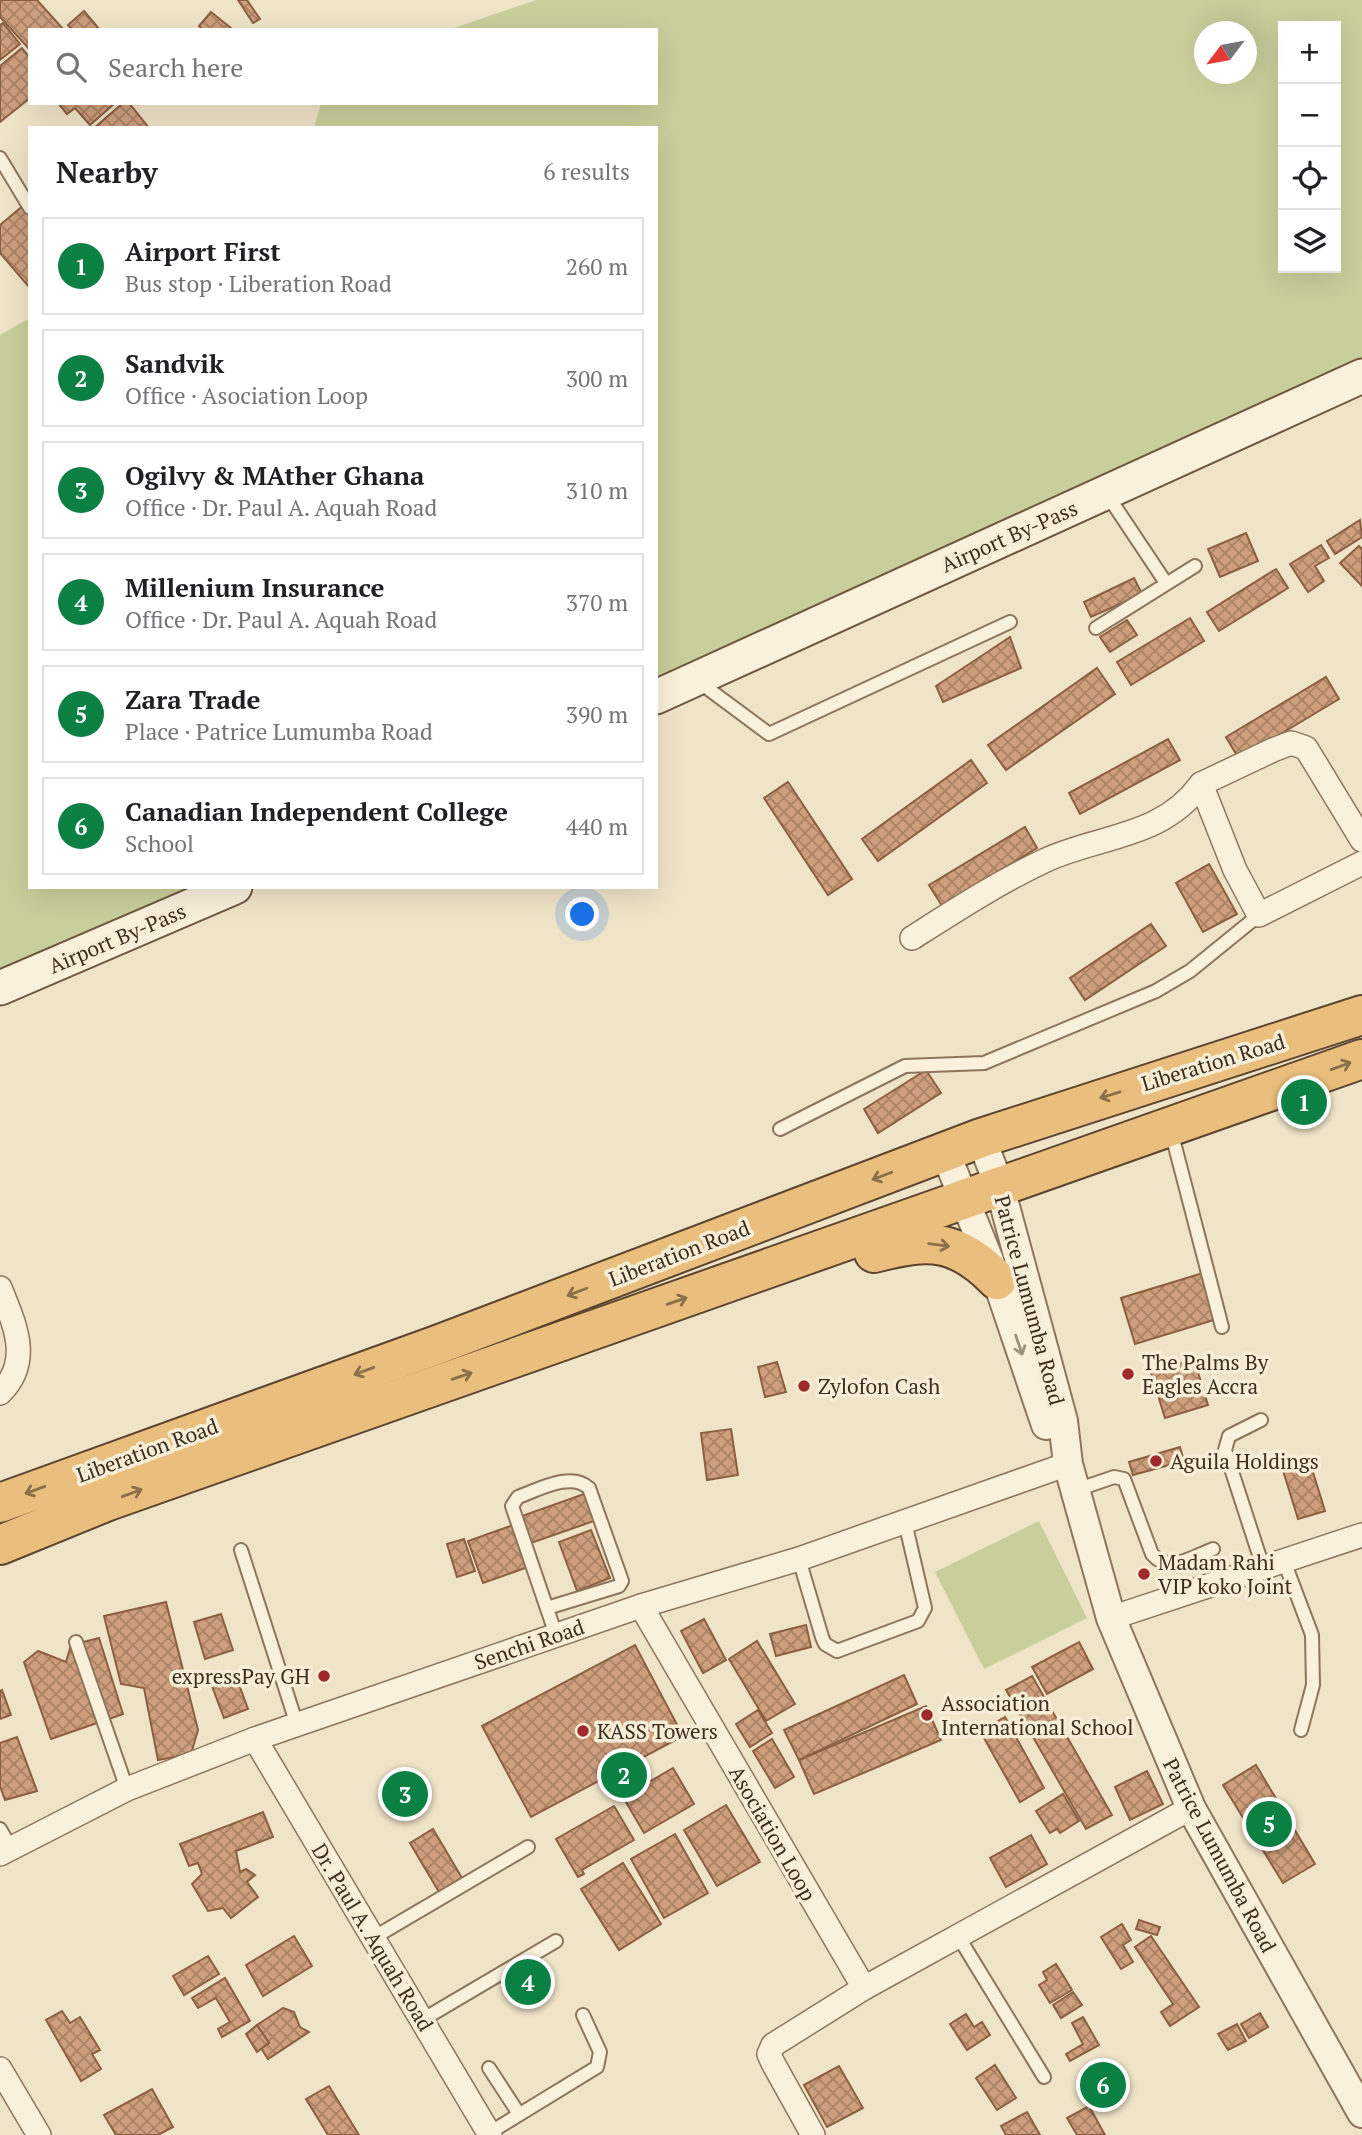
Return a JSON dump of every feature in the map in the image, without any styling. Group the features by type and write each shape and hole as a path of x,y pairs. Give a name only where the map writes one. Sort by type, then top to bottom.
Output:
{"highway":[{"name":"Liberation Road","path":"0,1503 437,1345 981,1138 1362,1015"},
{"path":"987,1188 1041,1151 1210,1092 1229,1081 1268,1045"},
{"name":"Liberation Road","path":"0,1545 121,1496 800,1260 987,1188 1170,1128 1362,1059"},
{"path":"800,1260 849,1259 902,1246 930,1243 964,1251 997,1280"}],"main road":[{"name":"Airport By-Pass","path":"658,696 1105,492 1360,381"},
{"name":"Airport By-Pass","path":"0,988 229,889"}],"street":[{"path":"912,937 977,896 1047,859 1143,829 1186,805 1201,785 1291,743 1306,748 1362,840"},
{"path":"1201,785 1235,870 1259,915 1362,863"},
{"name":"Patrice Lumumba Road","path":"981,1138 997,1280 1046,1424 1072,1477"},
{"name":"Patrice Lumumba Road","path":"945,1152 987,1188 1063,1421 1072,1477 1111,1618 1164,1752 1191,1808 1362,2113"},
{"path":"0,1288 19,1335 15,1370 0,1393"},
{"name":"Senchi Road","path":"4,1844 127,1789 255,1740 640,1606 799,1559 905,1522 1072,1477"},
{"path":"1111,1618 1362,1535"},
{"name":"Asociation Loop","path":"640,1606 864,1988"},
{"name":"Dr. Paul A. Aquah Road","path":"255,1740 489,2134"},
{"path":"813,2135 769,2054 773,2045 864,1988 1191,1808"},
{"path":"0,2068 39,2135"}],"lane":[{"path":"0,158 28,205"},
{"path":"1105,492 1166,583"},
{"path":"1096,628 1195,566"},
{"path":"696,680 769,734 1010,622"},
{"path":"780,1129 905,1066 984,1063 1156,990 1190,971 1259,915"},
{"path":"1170,1128 1222,1327"},
{"path":"1261,1420 1229,1436 1225,1450 1273,1564 1312,1636 1313,1685 1301,1730"},
{"path":"1072,1477 1124,1479 1152,1554 1158,1562 1172,1565 1213,1549"},
{"path":"547,1608 619,1586 622,1581 589,1488 582,1481 571,1479 518,1497 512,1506 556,1635"},
{"path":"799,1559 821,1637 825,1644 837,1651 918,1621 922,1616 925,1608 905,1522"},
{"path":"241,1550 297,1725"},
{"path":"76,1642 127,1789"},
{"path":"373,1938 528,1847"},
{"path":"958,1936 1044,2077"},
{"path":"422,2020 556,1941"},
{"path":"489,2134 597,2067 600,2052 583,2015"},
{"path":"489,2068 519,2114"}],"green space":[{"path":"536,0 1362,0 1362,359 1058,494 804,617 658,681 658,126 315,126 320,105 658,105 658,28 454,28"},
{"path":"28,319 28,889 186,889 0,974 0,335"},
{"path":"1039,1521 1087,1618 984,1669 935,1572"}],"building":[{"path":"0,0 37,0 62,28 28,28 28,48 0,17"},
{"path":"238,0 247,0 260,19 253,23"},
{"path":"84,11 98,28 71,28 68,25"},
{"path":"211,12 231,28 201,28 199,26"},
{"path":"3,23 20,44 0,60 0,25"},
{"path":"22,48 28,56 28,100 0,122 0,66"},
{"path":"60,105 113,105 90,125 75,108 67,114"},
{"path":"121,105 131,105 147,126 96,126"},
{"path":"28,202 28,286 0,253 0,225"},
{"path":"1360,520 1362,537 1335,554 1327,541"},
{"path":"1246,533 1258,561 1220,577 1208,549"},
{"path":"1321,545 1329,558 1315,566 1324,581 1308,592 1290,564"},
{"path":"1359,546 1362,549 1362,586 1340,563"},
{"path":"1276,569 1288,588 1219,631 1207,612"},
{"path":"1134,578 1142,594 1091,617 1084,602"},
{"path":"1190,618 1204,641 1131,685 1117,662"},
{"path":"1127,620 1137,635 1110,652 1100,637"},
{"path":"1010,637 1021,668 943,702 936,686"},
{"path":"1097,668 1115,694 1006,770 988,745"},
{"path":"1326,677 1339,699 1239,759 1226,737"},
{"path":"1168,739 1180,760 1080,814 1069,793"},
{"path":"971,760 987,783 878,861 862,839"},
{"path":"788,782 852,879 828,895 764,798"},
{"path":"1025,827 1037,848 942,906 929,885"},
{"path":"1209,864 1237,914 1203,932 1176,883"},
{"path":"1151,924 1166,946 1085,1000 1070,978"},
{"path":"926,1070 941,1093 878,1133 864,1109"},
{"path":"1203,1273 1217,1319 1135,1344 1121,1298"},
{"path":"1194,1359 1208,1405 1165,1418 1151,1373"},
{"path":"777,1362 786,1392 765,1397 758,1367"},
{"path":"731,1429 738,1475 707,1480 701,1433"},
{"name":"Aguila Holdings","path":"1180,1447 1184,1461 1133,1475 1129,1462"},
{"path":"1308,1456 1325,1511 1298,1519 1281,1464"},
{"path":"584,1494 594,1521 528,1544 519,1517"},
{"path":"516,1524 531,1566 483,1583 468,1541"},
{"path":"591,1530 610,1578 577,1591 559,1542"},
{"path":"464,1539 475,1571 457,1577 447,1544"},
{"path":"166,1602 198,1730 191,1754 158,1760 144,1688 121,1684 104,1616"},
{"path":"221,1614 233,1650 205,1659 194,1622"},
{"path":"704,1619 726,1660 703,1673 681,1631"},
{"path":"806,1625 811,1647 776,1656 770,1634"},
{"path":"99,1638 123,1714 51,1739 24,1662 38,1651 66,1662 71,1645"},
{"path":"757,1641 795,1704 766,1721 729,1659"},
{"path":"1079,1642 1093,1669 1047,1694 1032,1667"},
{"name":"KASS Towers","path":"635,1645 683,1736 531,1817 482,1726"},
{"path":"234,1671 248,1709 224,1718 210,1681"},
{"path":"904,1675 917,1704 799,1760 784,1730"},
{"path":"1032,1676 1112,1815 1086,1829 1006,1690"},
{"path":"2,1690 11,1715 0,1719 0,1691"},
{"path":"926,1706 941,1740 814,1794 799,1760"},
{"path":"758,1710 772,1733 750,1747 736,1724"},
{"path":"1005,1717 1044,1788 1020,1802 980,1731"},
{"path":"17,1737 37,1791 5,1800 0,1786 0,1743"},
{"path":"772,1739 794,1777 775,1788 753,1751"},
{"path":"1256,1765 1315,1864 1283,1883 1223,1785"},
{"path":"673,1768 694,1804 644,1833 623,1797"},
{"path":"1147,1771 1163,1804 1130,1820 1115,1787"},
{"path":"1063,1794 1079,1821 1060,1833 1057,1829 1050,1833 1036,1811"},
{"path":"726,1805 760,1862 717,1886 684,1830"},
{"path":"614,1806 634,1840 582,1870 584,1874 578,1877 556,1839"},
{"path":"263,1812 273,1837 236,1851 240,1872 246,1869 255,1875 247,1882 258,1897 231,1918 223,1908 208,1911 192,1884 202,1874 198,1863 189,1866 180,1844"},
{"path":"433,1829 465,1883 442,1897 410,1843"},
{"path":"675,1834 708,1893 664,1918 631,1859"},
{"path":"1031,1835 1047,1864 1006,1887 990,1858"},
{"path":"623,1863 661,1924 619,1950 581,1889"},
{"path":"1139,1920 1160,1927 1157,1935 1136,1929"},
{"path":"1122,1924 1131,1940 1123,1945 1133,1962 1121,1969 1101,1937"},
{"path":"294,1936 312,1966 263,1996 246,1965"},
{"path":"1151,1936 1199,2007 1170,2026 1161,2012 1173,2004 1135,1947"},
{"path":"208,1956 219,1974 184,1995 173,1976"},
{"path":"1056,1964 1072,1990 1050,2003 1039,1985 1047,1980 1043,1972"},
{"path":"225,1978 250,2021 222,2037 218,2029 230,2022 216,1998 198,2008 192,1998"},
{"path":"1073,1992 1082,2005 1061,2018 1053,2005"},
{"path":"283,2008 294,2012 300,2027 309,2032 268,2059 261,2048 269,2043 257,2025"},
{"path":"62,2011 70,2023 80,2017 100,2050 92,2054 101,2069 81,2081 46,2020"},
{"path":"1260,2013 1268,2027 1249,2038 1241,2024"},
{"path":"966,2014 974,2027 982,2022 990,2035 967,2050 950,2024"},
{"path":"1083,2017 1099,2045 1070,2061 1066,2054 1083,2044 1072,2023"},
{"path":"1237,2024 1246,2041 1228,2050 1218,2034"},
{"path":"257,2025 269,2043 257,2052 246,2034"},
{"path":"995,2065 1016,2098 997,2110 976,2078"},
{"path":"839,2066 863,2108 827,2127 804,2085"},
{"path":"329,2086 359,2135 328,2135 306,2099"},
{"path":"152,2089 173,2127 158,2135 116,2135 104,2115"},
{"path":"1089,2106 1105,2135 1077,2135 1067,2118"},
{"path":"1027,2112 1040,2135 1006,2135 1001,2126"}],"place":[{"name":"Airport First","path":"1304,1102"},
{"name":"The Palms By Eagles Accra","path":"1128,1374"},
{"name":"Zylofon Cash","path":"804,1386"},
{"name":"Aguila Holdings","path":"1156,1461"},
{"name":"Madam Rahi VIP koko Joint","path":"1144,1574"},
{"name":"expressPay GH","path":"324,1676"},
{"name":"Association International School","path":"927,1715"},
{"name":"KASS Towers","path":"583,1731"},
{"name":"Sandvik","path":"624,1775"},
{"name":"Ogilvy & MAther Ghana","path":"405,1794"},
{"name":"Zara Trade","path":"1269,1824"},
{"name":"Millenium Insurance","path":"528,1982"},
{"name":"Canadian Independent College","path":"1103,2085"}]}
